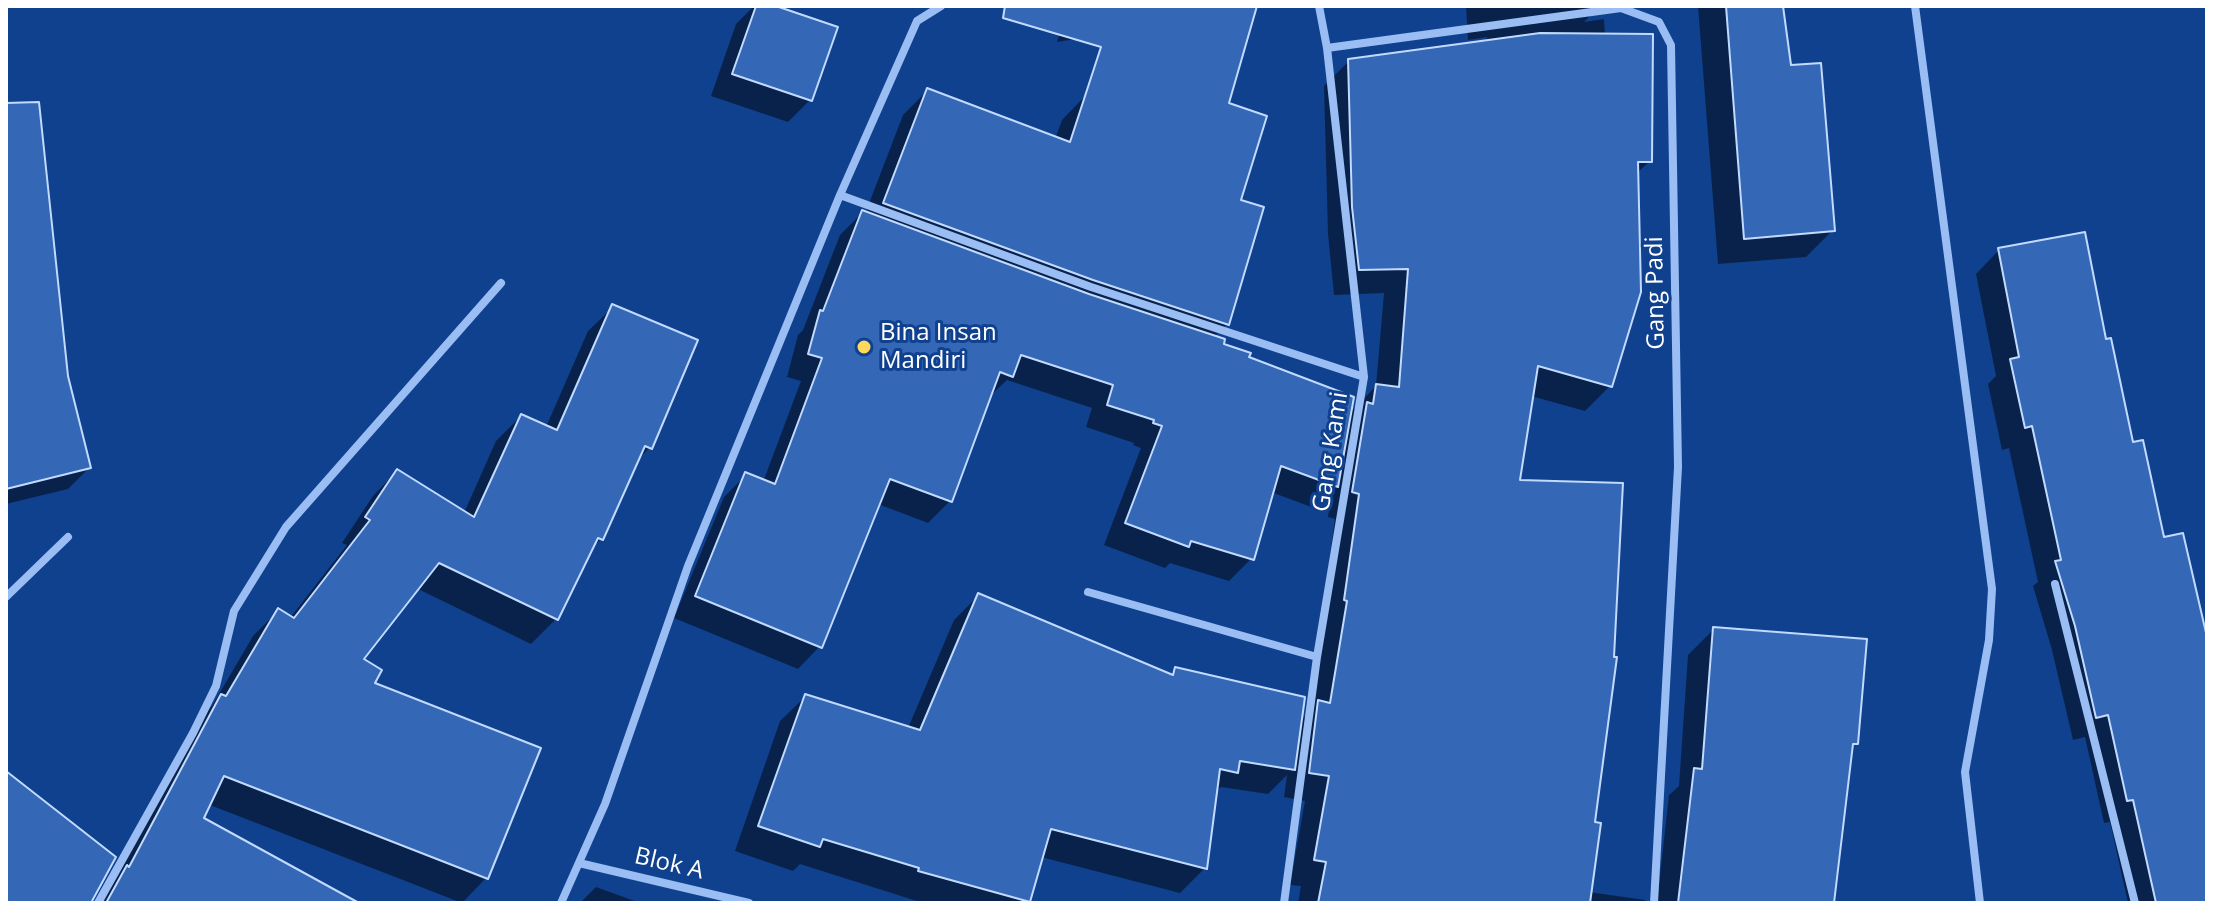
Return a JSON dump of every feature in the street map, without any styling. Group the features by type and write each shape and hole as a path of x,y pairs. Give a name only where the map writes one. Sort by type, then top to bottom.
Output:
{"street":[{"path":"561,903 605,804 688,566 840,195 917,21 941,6"},
{"name":"Gang Kami","path":"1284,903 1317,657 1364,377 1327,48 1319,6"},
{"path":"1915,6 1992,589 1989,640 1965,772 1980,903"},
{"name":"Gang Padi","path":"1327,48 1621,8 1659,22 1671,45 1678,467 1654,903"},
{"path":"840,195 1091,287 1364,377"},
{"path":"98,903 216,686 234,611 286,527 501,283"},
{"path":"6,597 68,537"},
{"path":"2055,584 2135,903"},
{"path":"1088,592 1317,657"},
{"name":"Blok A","path":"579,863 749,903"}],"building":[{"path":"756,6 776,6 838,27 812,101 732,74"},
{"path":"1005,6 1257,6 1229,103 1267,116 1241,200 1264,207 1229,325 1093,280 883,203 927,88 1070,142 1101,47 1003,18"},
{"path":"1726,6 1783,6 1791,65 1821,63 1835,231 1744,239"},
{"path":"1540,33 1653,34 1652,162 1638,162 1641,292 1612,387 1538,366 1520,480 1623,483 1614,657 1617,657 1595,822 1601,823 1590,903 1318,903 1326,862 1314,860 1329,776 1309,773 1318,700 1330,703 1347,601 1344,600 1359,494 1352,492 1367,402 1373,404 1376,384 1399,387 1408,269 1359,270 1352,207 1348,59"},
{"path":"39,102 68,376 91,468 6,489 6,103"},
{"path":"862,210 1089,294 1225,339 1224,344 1251,353 1249,357 1354,397 1338,487 1281,466 1254,560 1191,541 1189,547 1125,523 1162,426 1153,423 1154,420 1107,405 1113,385 1021,355 1013,377 1000,372 952,502 890,479 822,648 695,596 745,472 775,484 822,358 808,354 820,310 823,311"},
{"path":"2085,232 2106,339 2111,338 2133,442 2143,440 2164,537 2183,533 2207,637 2207,903 2156,903 2133,800 2127,801 2108,715 2096,718 2075,626 2055,561 2061,560 2032,426 2025,428 2010,359 2019,357 1998,248"},
{"path":"612,304 698,340 652,449 645,446 603,540 598,538 558,620 439,563 364,659 382,670 375,683 541,748 488,879 224,776 204,818 359,903 106,903 127,865 129,867 221,694 226,696 278,608 294,618 370,520 365,517 397,469 474,517 521,414 557,430"},
{"path":"978,593 1173,675 1175,667 1305,697 1295,770 1240,761 1238,773 1220,769 1207,869 1051,829 1030,902 918,871 919,868 823,839 820,847 758,826 805,694 920,730"},
{"path":"1713,627 1867,639 1858,744 1853,744 1834,903 1678,903 1694,768 1702,769"},
{"path":"6,771 116,857 91,903 6,903"}],"place":[{"name":"Bina Insan Mandiri","path":"864,347"}]}
